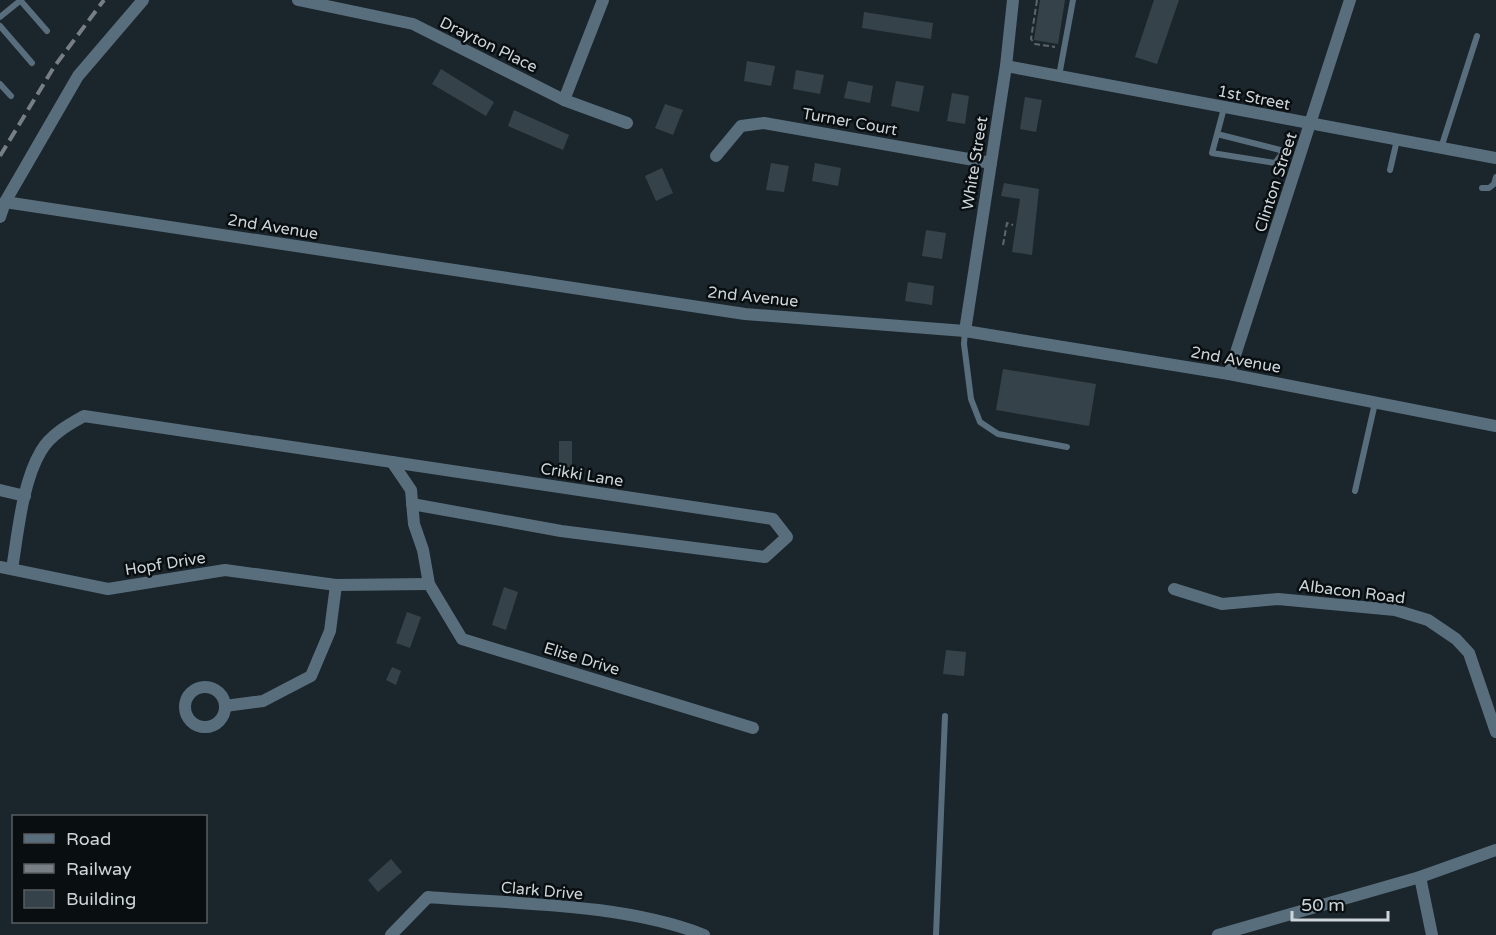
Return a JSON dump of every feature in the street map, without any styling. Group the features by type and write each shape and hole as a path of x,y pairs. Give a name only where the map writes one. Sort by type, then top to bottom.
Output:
{"street":[{"path":"0,217 6,202 78,76 143,0"},
{"path":"564,99 603,0"},
{"name":"White Street","path":"965,330 1006,66 1012,0"},
{"name":"Clinton Street","path":"1228,374 1350,0"},
{"name":"Drayton Place","path":"306,1 413,24 564,99 627,123"},
{"name":"1st Street","path":"1006,66 1496,158"},
{"name":"Turner Court","path":"716,156 741,126 765,123 991,163"},
{"name":"2nd Avenue","path":"6,202 745,314 965,330 1228,374 1496,426"},
{"name":"Crikki Lane","path":"6,568 25,496 41,451 60,430 84,416 773,519 787,537 765,557 561,531 412,504"},
{"name":"Elise Drive","path":"392,462 411,490 414,524 423,550 429,584 462,639 753,728"},
{"path":"0,490 25,496"},
{"name":"Hopf Drive","path":"6,568 108,589 225,570 336,585"},
{"path":"225,706 263,701 311,676 330,631 336,585 429,584"},
{"name":"Albacon Road","path":"1174,589 1222,604 1278,599 1395,610 1428,620 1456,639 1469,653 1496,732"},
{"path":"1218,935 1420,877 1496,850"},
{"path":"1420,877 1432,935"},
{"name":"Clark Drive","path":"390,935 428,897 608,912 680,926 704,935"}],"lane":[{"path":"0,17 20,0 47,31"},
{"path":"1059,76 1073,0"},
{"path":"0,26 32,63"},
{"path":"1441,148 1477,36"},
{"path":"0,84 11,96"},
{"path":"1217,134 1284,151 1275,163 1212,153 1217,134 1224,108"},
{"path":"1390,170 1397,140"},
{"path":"1482,188 1489,188 1494,184 1496,177"},
{"path":"965,330 964,344 972,399 980,422 998,434 1067,447"},
{"path":"1354,491 1375,403"},
{"path":"936,935 945,716"}],"path":[{"path":"1037,0 1032,41 1064,49"},
{"path":"1003,245 1007,224 1013,225"}],"building":[{"path":"1040,0 1065,0 1058,44 1034,40"},
{"path":"1154,0 1179,0 1157,64 1135,57"},
{"path":"864,12 933,23 931,39 862,28"},
{"path":"747,61 775,66 771,86 744,81"},
{"path":"441,69 494,102 486,116 432,84"},
{"path":"796,70 824,75 820,94 793,89"},
{"path":"848,81 873,86 870,103 844,98"},
{"path":"896,81 924,86 919,112 891,106"},
{"path":"952,93 969,96 965,124 947,121"},
{"path":"1025,97 1042,100 1036,132 1020,129"},
{"path":"665,104 683,110 673,135 655,128"},
{"path":"514,110 569,135 563,150 508,126"},
{"path":"771,163 789,166 784,192 766,190"},
{"path":"815,163 841,168 838,186 812,181"},
{"path":"662,168 673,193 656,201 645,176"},
{"path":"1004,183 1039,189 1032,255 1012,252 1020,199 1001,196"},
{"path":"926,230 946,233 942,259 922,256"},
{"path":"908,282 934,286 932,305 905,301"},
{"path":"1003,369 1096,384 1089,426 996,410"},
{"path":"559,441 572,441 572,471 559,471"},
{"path":"504,587 518,592 506,630 492,625"},
{"path":"407,612 421,617 410,648 396,643"},
{"path":"946,650 966,652 964,676 943,674"},
{"path":"392,667 401,671 396,685 386,680"},
{"path":"391,859 402,872 378,892 368,880"}],"railway":[{"path":"0,156 54,67 104,0"}]}
